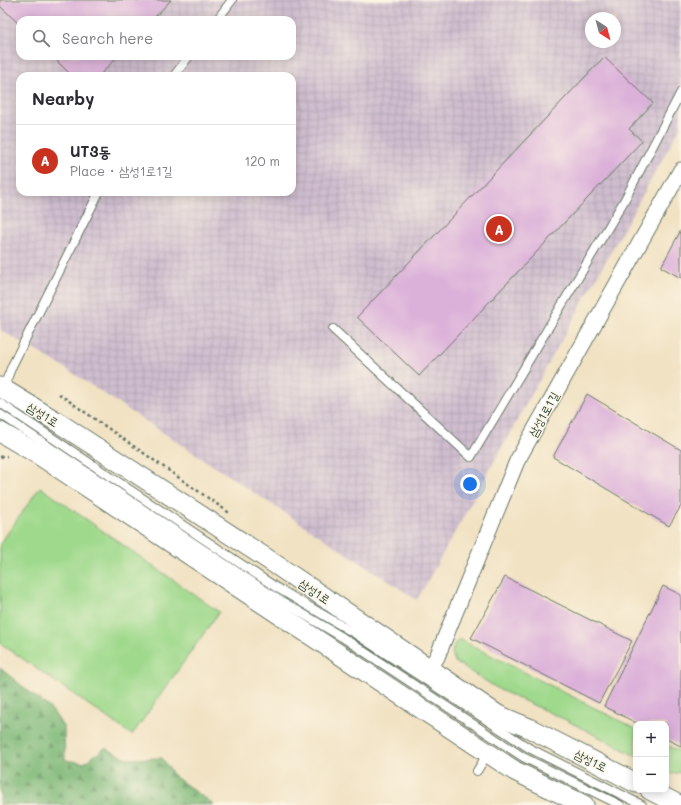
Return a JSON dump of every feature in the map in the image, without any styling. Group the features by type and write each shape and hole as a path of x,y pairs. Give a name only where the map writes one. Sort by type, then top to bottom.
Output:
{"street":[{"name":"삼성1로1길","path":"429,669 437,657 517,460 681,170"},
{"name":"삼성1로","path":"1,394 59,423 259,554 498,715 528,728 633,781"},
{"path":"0,432 39,454 515,771 584,805"},
{"path":"656,793 679,805"}],"lane":[{"path":"220,16 232,0"},
{"path":"177,72 186,60"},
{"path":"333,329 471,457 624,201 681,92"},
{"path":"97,196 12,366 1,394 274,586 354,633 529,748 642,805"},
{"path":"0,414 278,600 342,637 523,757 620,805"},
{"path":"477,771 488,753"}],"path":[{"path":"59,394 235,517"}],"shaded area":[{"path":"0,0 681,0 681,126 417,600 62,366 0,330"}],"green space":[{"path":"40,487 219,612 132,735 0,643 0,544"},
{"path":"459,639 633,727 633,754 566,720 500,690 455,662 452,653 454,645"},
{"path":"0,668 52,710 64,728 65,760 84,763 105,748 128,759 162,758 174,776 214,805 0,805"},
{"path":"669,746 681,752 681,772 672,774 669,772"}],"building":[{"path":"0,0 171,0 156,16 16,16 16,21 0,6"},
{"path":"604,57 653,103 629,129 642,141 419,376 357,317"},
{"path":"56,60 114,60 103,72 68,72"},
{"path":"681,230 681,278 661,267"},
{"path":"587,394 681,450 681,506 669,526 553,457"},
{"path":"505,577 632,641 599,703 471,638"},
{"path":"663,586 681,595 681,746 669,740 669,721 633,721 604,706"}],"place":[{"name":"UT3동","path":"499,229"}]}
